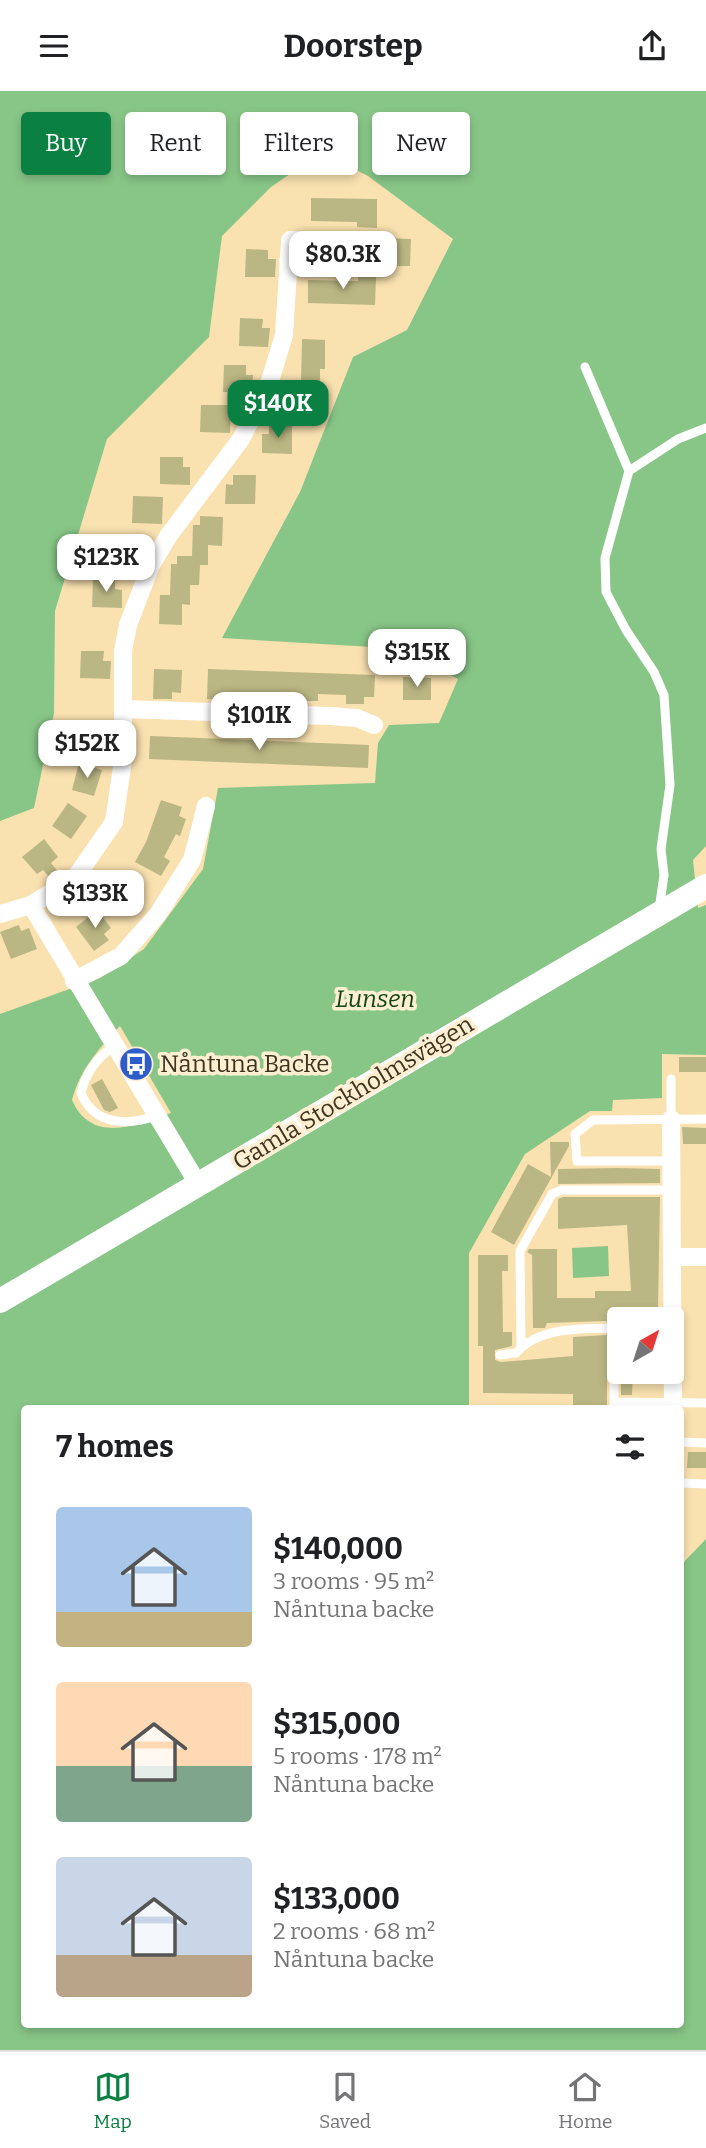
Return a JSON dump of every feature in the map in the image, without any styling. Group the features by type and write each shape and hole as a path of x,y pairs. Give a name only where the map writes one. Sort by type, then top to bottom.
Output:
{"main road":[{"name":"Gamla Stockholmsvägen","path":"0,1301 659,911 706,886"}],"street":[{"path":"0,914 31,905 75,878 114,822 123,760 123,651 138,594 169,535 192,500 221,469 258,410 284,335 288,261"},
{"path":"125,709 330,716 357,718 374,725"},
{"path":"74,981 121,956 158,914 192,860 206,806"},
{"path":"31,905 74,981 198,1184"},
{"path":"671,1119 672,1307"},
{"path":"672,1257 706,1257"},
{"path":"673,1384 673,1405"}],"lane":[{"path":"585,367 629,471 605,558 606,592 664,695 670,785 662,849 664,876 659,911"},
{"path":"629,471 678,439 706,428"},
{"path":"115,1045 104,1053 85,1078 80,1093 84,1101 90,1111 100,1118 143,1121 156,1116"},
{"path":"671,1079 671,1119"},
{"path":"671,1161 577,1161 575,1134 593,1120 706,1119"},
{"path":"521,1347 520,1251 552,1194 562,1190 672,1190"},
{"path":"500,1355 516,1353 521,1347 564,1329 607,1328"},
{"path":"614,1405 615,1384"},
{"path":"684,1405 706,1403"},
{"path":"684,1442 706,1443"},
{"path":"684,1483 706,1484"}],"green space":[{"name":"Lunsen","path":"0,91 706,91 706,846 693,860 698,908 706,905 706,1055 662,1054 662,1098 613,1100 612,1111 590,1111 525,1154 469,1253 469,1405 21,1405 21,2028 684,2028 684,1562 706,1539 706,2050 0,2050 0,1014 100,978 144,949 203,869 218,788 375,783 378,743 389,725 439,723 458,679 406,649 222,638 300,492 353,357 407,330 453,239 358,171 358,112 240,112 240,175 288,175 271,187 222,236 209,337 107,439 55,611 54,713 34,808 0,821","holes":["120,1026 171,1113 129,1126 102,1127 91,1122 80,1114 72,1100 85,1069"]},
{"path":"608,1246 609,1276 573,1278 572,1248"}],"building":[{"path":"311,198 377,199 377,228 357,227 357,222 311,221"},
{"path":"383,238 411,239 410,266 382,266"},
{"path":"246,249 268,250 268,259 276,259 275,277 245,277"},
{"path":"358,275 376,276 375,305 308,303 308,280 358,281"},
{"path":"240,318 263,319 262,328 270,328 268,347 239,346"},
{"path":"302,339 325,340 325,369 320,369 320,392 312,391 311,411 288,411 289,382 301,382"},
{"path":"224,365 246,365 246,375 253,375 252,393 223,392"},
{"path":"201,405 231,405 230,433 200,432"},
{"path":"269,424 292,424 292,454 262,453 262,434 269,434"},
{"path":"160,457 183,457 183,467 190,467 190,485 160,484"},
{"path":"233,475 256,475 255,504 225,504 226,484 233,485"},
{"path":"133,496 163,497 162,524 132,523"},
{"path":"200,516 223,517 222,546 208,545 208,565 200,565 199,585 190,585 190,605 182,604 182,625 159,624 160,595 170,595 171,564 177,564 177,556 192,556 193,525 200,525"},
{"path":"112,537 142,538 139,565 111,564"},
{"path":"93,579 115,580 115,589 122,590 122,608 92,607"},
{"path":"81,651 104,651 103,661 111,661 110,679 80,678"},
{"path":"154,669 182,670 181,693 172,692 172,699 153,699"},
{"path":"208,669 375,675 374,697 364,697 364,704 346,704 346,695 318,694 318,701 300,701 300,694 273,693 272,700 254,700 254,693 226,692 225,700 207,699"},
{"path":"403,677 431,678 431,700 403,700"},
{"path":"80,720 103,721 103,730 110,730 109,748 79,747"},
{"path":"150,736 369,745 368,768 149,759"},
{"path":"79,763 102,770 94,796 72,790"},
{"path":"161,800 182,807 179,816 186,819 180,836 176,834 164,857 170,861 161,876 135,862 146,842"},
{"path":"68,803 87,816 71,839 52,826"},
{"path":"44,839 58,857 51,863 60,874 51,879 43,870 37,874 22,857"},
{"path":"126,876 143,891 137,898 143,902 131,916 108,897"},
{"path":"97,910 111,928 104,934 109,940 94,951 76,927"},
{"path":"19,925 21,931 29,928 37,949 11,959 0,932"},
{"path":"679,1057 706,1057 706,1072 679,1072"},
{"path":"102,1079 118,1108 110,1112 104,1110 91,1085"},
{"path":"682,1127 706,1128 706,1144 683,1144"},
{"path":"550,1142 569,1142 569,1146 514,1245 491,1232 528,1164 551,1177"},
{"path":"558,1169 660,1169 660,1183 558,1184"},
{"path":"660,1197 658,1307 607,1307 607,1321 547,1323 545,1328 533,1328 532,1255 527,1252 529,1249 557,1249 557,1298 595,1298 595,1291 631,1291 627,1225 558,1229 558,1199"},
{"path":"478,1255 508,1255 508,1271 502,1271 503,1332 512,1332 512,1346 495,1350 495,1360 501,1362 573,1356 573,1337 607,1335 607,1405 573,1405 573,1394 483,1393 483,1346 478,1346"},
{"path":"621,1384 632,1384 632,1395 621,1395"},
{"path":"688,1452 706,1452 706,1468 687,1468"}],"place":[{"name":"Nåntuna Backe","path":"136,1064"}]}
